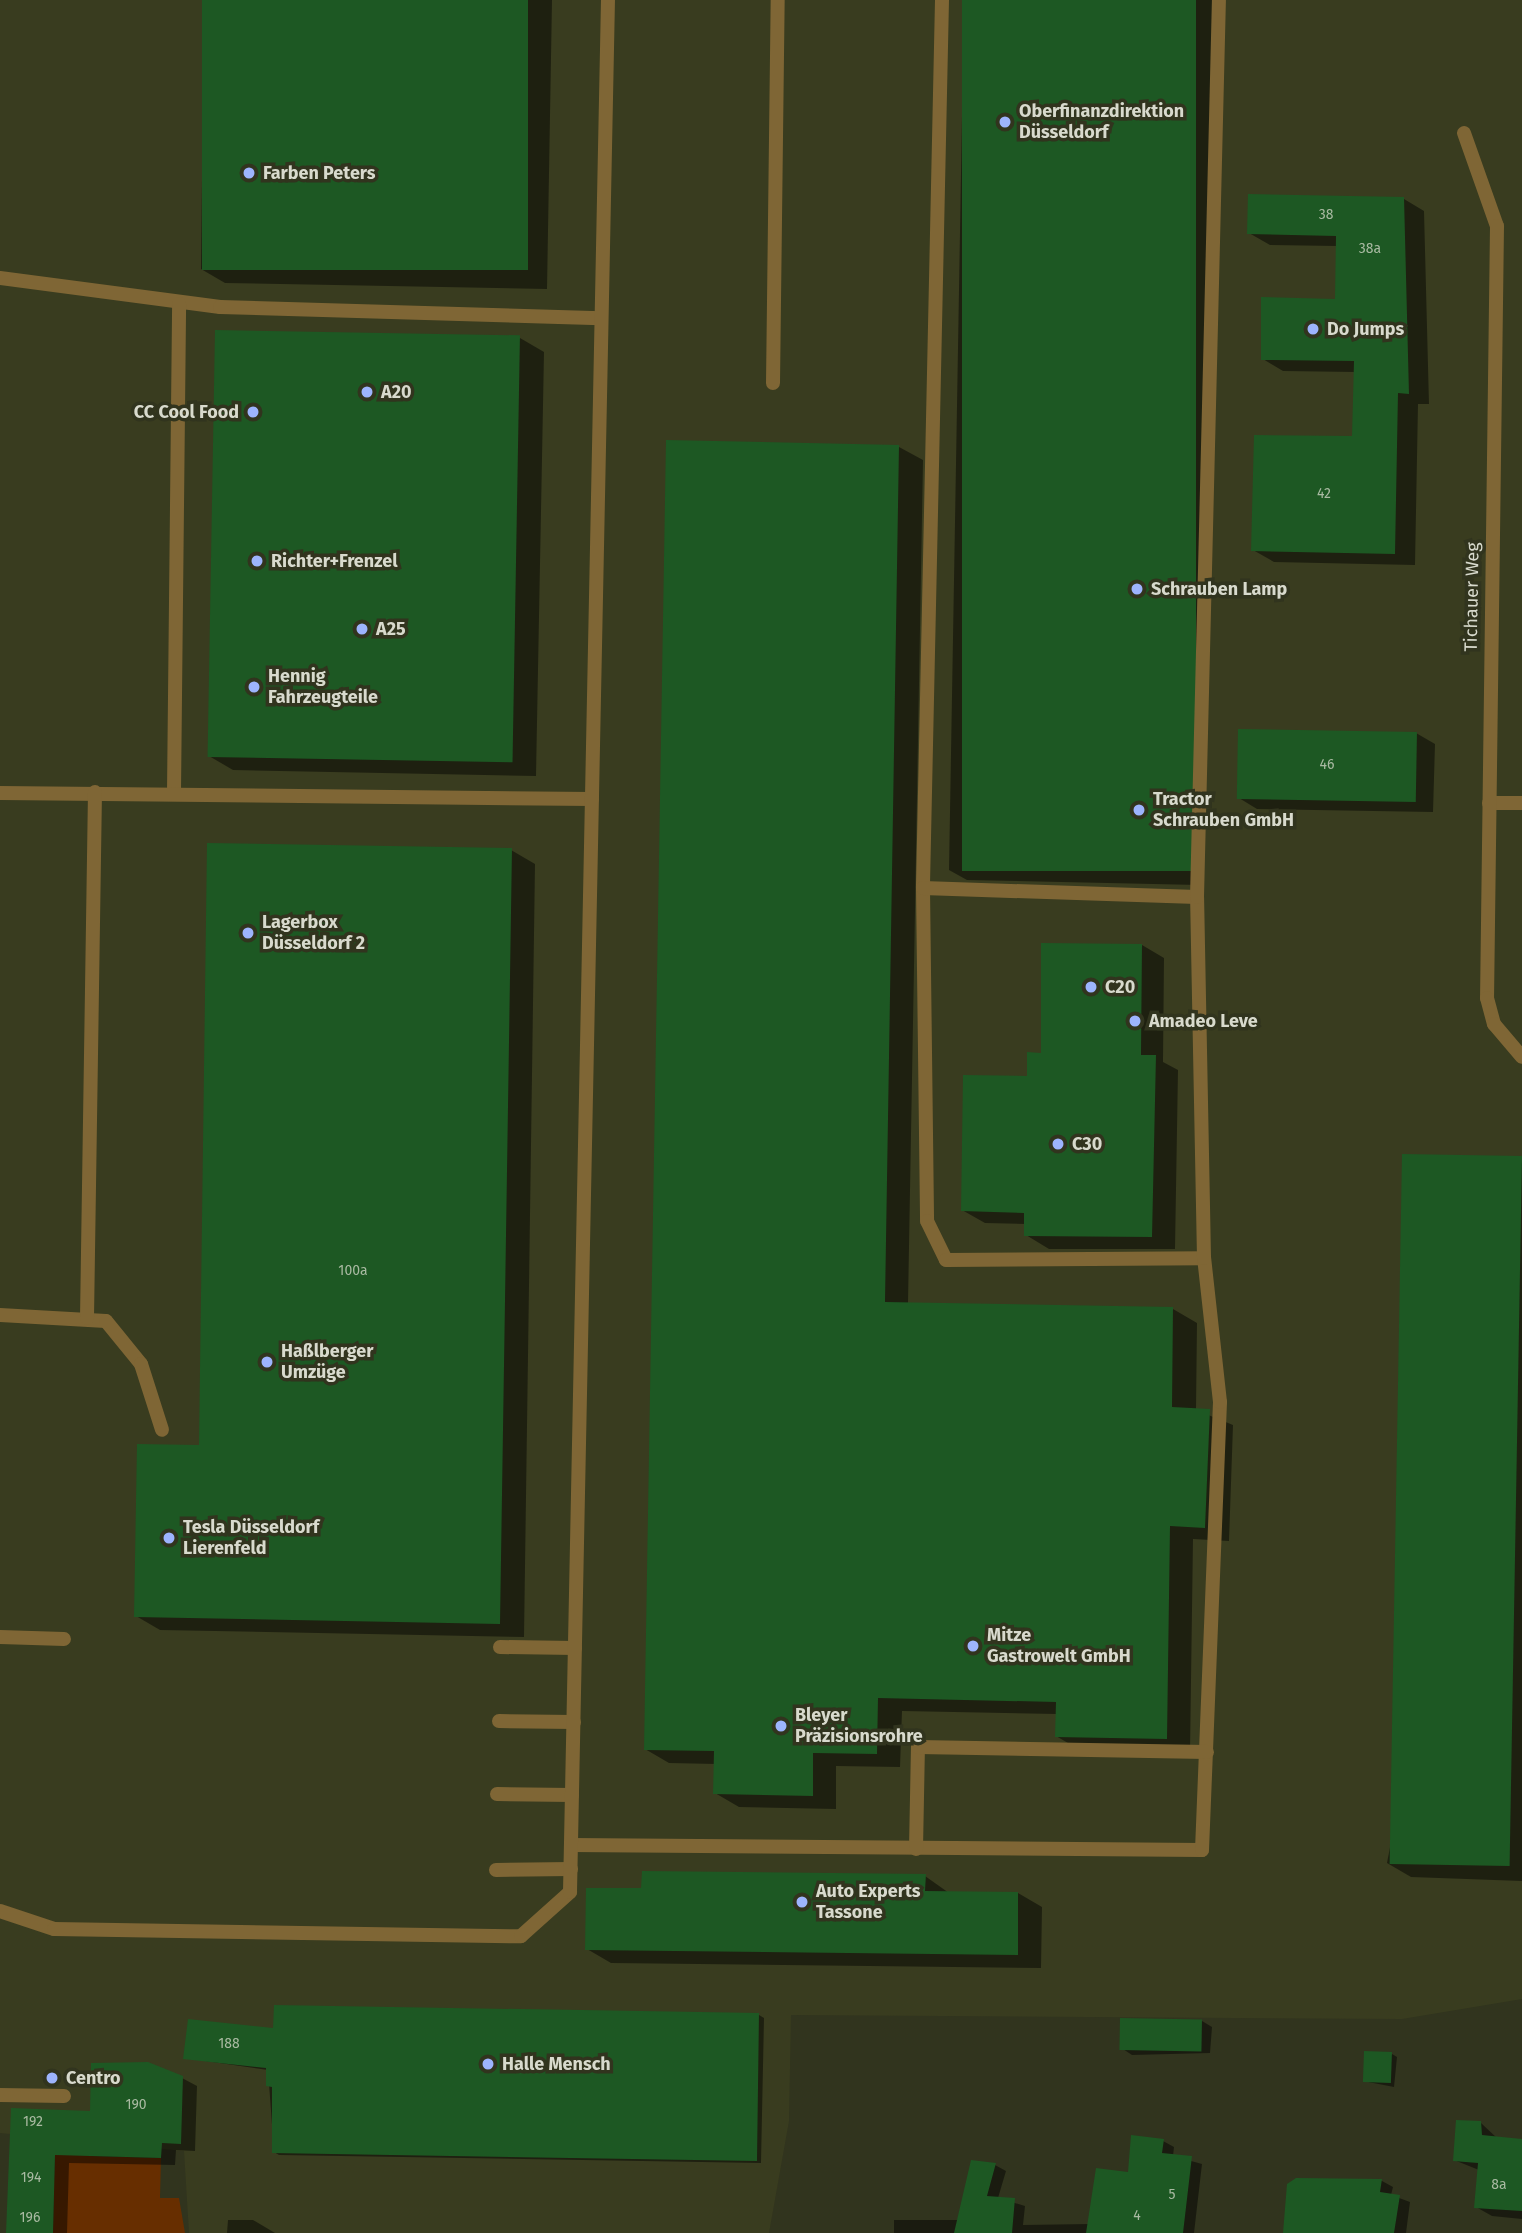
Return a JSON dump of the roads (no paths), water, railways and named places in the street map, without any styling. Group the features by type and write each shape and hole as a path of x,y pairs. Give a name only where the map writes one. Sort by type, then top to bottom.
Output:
{"street":[{"path":"0,1911 54,1929 521,1936 570,1892 608,0"},
{"path":"773,383 778,0"},
{"path":"942,0 923,888 927,1221 946,1260 1204,1258"},
{"path":"571,1845 1202,1850 1220,1402 1204,1258 1197,897 1219,0"},
{"name":"Tichauer Weg","path":"1464,133 1497,226 1487,998 1494,1024 1522,1057"},
{"path":"0,278 179,304 601,318"},
{"path":"174,792 179,304"},
{"path":"87,1318 95,792"},
{"path":"0,793 174,792 592,799"},
{"path":"1489,803 1522,803"},
{"path":"923,888 1197,897"},
{"path":"0,1315 106,1321 127,1343 152,1386 162,1430"},
{"path":"0,1637 64,1639"},
{"path":"500,1647 575,1648"},
{"path":"499,1721 573,1722"},
{"path":"916,1849 918,1747 1207,1752"},
{"path":"497,1794 572,1795"},
{"path":"495,1870 570,1869"},
{"path":"0,2095 64,2096"}],"place":[{"name":"Oberfinanzdirektion Düsseldorf","path":"1005,122"},
{"name":"Farben Peters","path":"249,173"},
{"name":"Do Jumps","path":"1313,329"},
{"name":"A20","path":"367,392"},
{"name":"CC Cool Food","path":"253,412"},
{"name":"Richter+Frenzel","path":"257,561"},
{"name":"Schrauben Lamp","path":"1137,589"},
{"name":"A25","path":"362,629"},
{"name":"Hennig Fahrzeugteile","path":"254,687"},
{"name":"Tractor Schrauben GmbH","path":"1139,810"},
{"name":"Lagerbox Düsseldorf 2","path":"248,933"},
{"name":"C20","path":"1091,987"},
{"name":"Amadeo Leve","path":"1135,1021"},
{"name":"C30","path":"1058,1144"},
{"name":"Haßlberger Umzüge","path":"267,1362"},
{"name":"Tesla Düsseldorf Lierenfeld","path":"169,1538"},
{"name":"Mitze Gastrowelt GmbH","path":"973,1646"},
{"name":"Bleyer Präzisionsrohre","path":"781,1726"},
{"name":"Auto Experts Tassone","path":"802,1902"},
{"name":"Halle Mensch","path":"488,2064"},
{"name":"Centro","path":"52,2078"}]}
